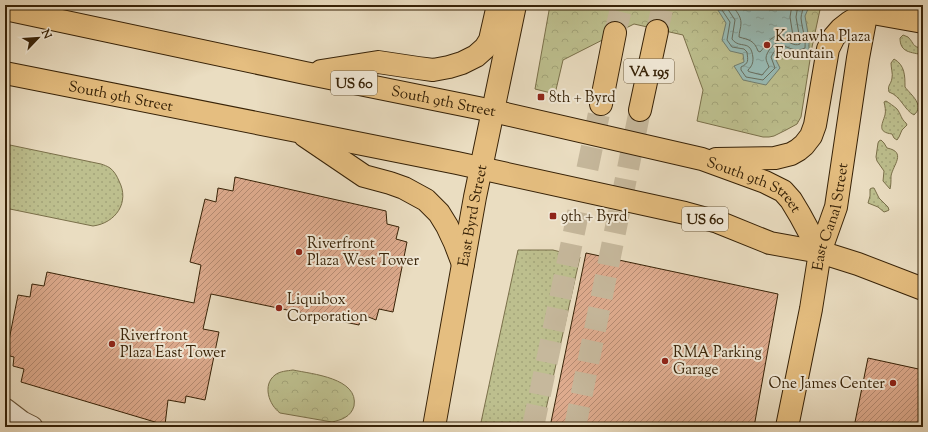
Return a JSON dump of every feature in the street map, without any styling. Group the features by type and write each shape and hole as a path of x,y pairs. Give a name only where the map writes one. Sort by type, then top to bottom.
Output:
{"main road":[{"path":"305,73 378,62 433,70 462,63 476,56 485,48 490,40 498,5"},
{"name":"East Byrd Street","path":"434,427 481,168 515,5"},
{"path":"867,8 923,22"},
{"name":"US 60","path":"702,159 775,158 791,154 804,145 812,136 815,125 828,49 834,37 841,29 867,8"},
{"name":"East Canal Street","path":"787,427 811,309 820,252 836,207 867,8"},
{"name":"South 9th Street","path":"5,9 305,73 493,111 702,159 765,182 783,191 791,200 820,252"},
{"name":"VA 195","path":"640,110 657,31"},
{"name":"VA 195","path":"601,104 615,33"},
{"name":"South 9th Street","path":"5,74 481,168 685,213 718,222 770,243 820,252 858,264 923,289"},
{"path":"298,131 364,176 404,188 426,200 439,213 448,226 463,264"}],"street":[{"path":"5,409 24,425"}],"green space":[{"path":"550,5 821,5 812,47 801,117 797,124 769,137 763,137 697,121 703,90 683,35 634,24 563,60 555,94 535,89"},
{"path":"903,35 908,37 915,46 923,49 923,55 907,51 902,47 900,38"},
{"path":"894,59 898,61 902,68 905,87 918,104 917,111 914,115 897,97 889,92 888,88 892,80 891,63"},
{"path":"886,101 897,109 907,125 902,130 897,140 892,134 882,130 885,113 884,102"},
{"path":"881,140 887,148 893,150 898,156 891,176 890,189 883,181 884,171 876,157 878,143"},
{"path":"5,144 101,164 109,167 116,175 122,189 122,204 119,210 108,221 93,226 5,208"},
{"path":"874,188 879,198 889,210 884,212 878,207 868,203 870,189"},
{"path":"518,250 553,250 580,257 542,427 480,427"},
{"path":"293,370 322,376 342,383 349,389 354,397 354,406 351,413 342,419 332,422 280,413 273,405 268,395 269,384 275,375 284,371"}],"water":[{"name":"Kanawha Plaza Fountain","path":"717,5 807,5 808,9 805,16 809,39 809,53 793,55 782,49 775,58 780,68 766,85 743,80 734,66 744,62 743,54 730,51 722,40 726,23 716,7"}],"building":[{"path":"235,177 386,211 387,224 399,227 396,239 407,242 393,312 379,309 376,320 361,314 359,325 211,294 203,329 219,332 205,400 186,396 185,403 168,400 165,425 21,382 24,369 13,366 14,357 6,355 18,295 30,297 32,284 44,286 47,272 194,303 201,265 190,262 205,199 216,202 218,188 233,191"},
{"name":"RMA Parking Garage","path":"586,253 778,294 754,427 550,427"},
{"name":"One James Center","path":"868,358 923,370 923,427 854,427"}],"tunnel":[{"path":"615,33 622,5"},
{"path":"657,31 663,5"},
{"path":"533,427 601,104"},
{"path":"575,427 640,110"}],"place":[{"name":"Kanawha Plaza Fountain","path":"767,45"},
{"name":"8th + Byrd","path":"541,97"},
{"name":"9th + Byrd","path":"553,216"},
{"name":"Riverfront Plaza West Tower","path":"299,252"},
{"name":"Liquibox Corporation","path":"279,308"},
{"name":"Riverfront Plaza East Tower","path":"112,344"},
{"name":"RMA Parking Garage","path":"665,361"},
{"name":"One James Center","path":"893,383"}]}
